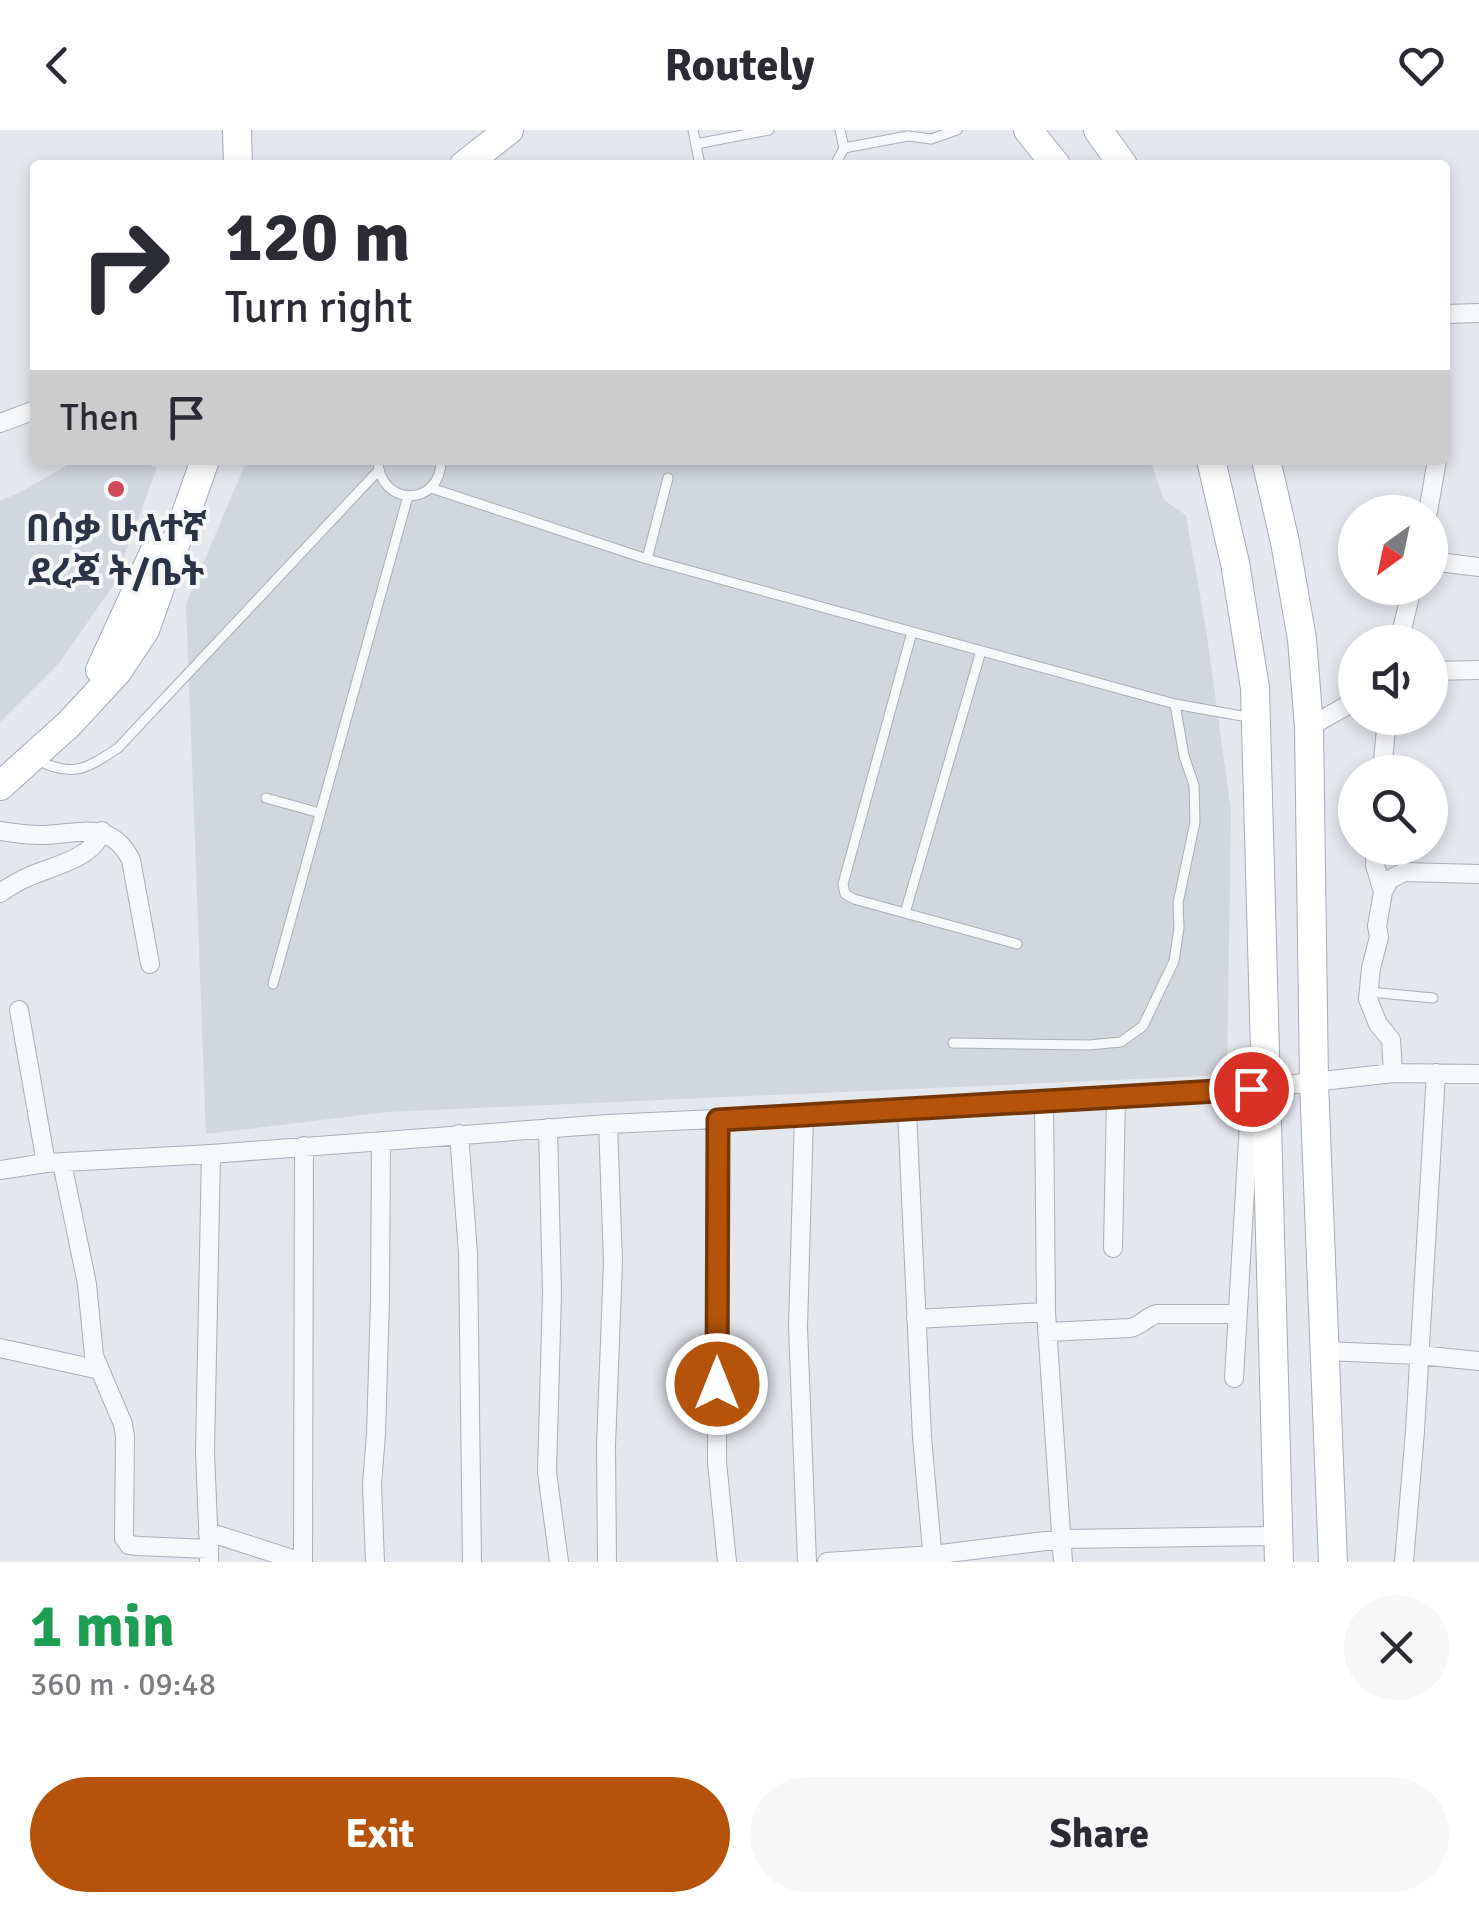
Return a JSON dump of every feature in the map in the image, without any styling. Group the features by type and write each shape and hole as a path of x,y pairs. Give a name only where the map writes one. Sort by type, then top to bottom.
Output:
{"main road":[{"path":"220,130 220,160"},
{"path":"237,130 238,160"},
{"path":"470,160 509,130"},
{"path":"1028,130 1052,160"},
{"path":"1098,130 1119,160"},
{"path":"0,772 103,666 151,560 186,465"},
{"path":"0,786 70,724 117,672 146,630 203,465"},
{"path":"1212,465 1235,563 1255,688 1259,1088 1279,1549"},
{"path":"1267,465 1286,542 1302,639 1309,727 1314,1082 1333,1562"}],"street":[{"path":"1450,314 1479,313"},
{"path":"0,423 30,412"},
{"path":"1431,495 1436,465"},
{"path":"1448,563 1479,567"},
{"path":"1448,670 1479,670"},
{"path":"1309,727 1338,711"},
{"path":"0,831 39,836 102,831 125,847 131,860 150,964"},
{"path":"0,892 78,856 100,839 102,831"},
{"path":"1376,865 1383,892"},
{"path":"1393,1073 1391,1040 1378,1024 1368,999 1383,892 1389,880 1404,872 1479,874"},
{"path":"19,1010 86,1284 94,1356 125,1436 124,1538 129,1544 209,1548 302,1562 304,1146"},
{"path":"0,1170 608,1124 1259,1088 1393,1073 1479,1074"},
{"path":"1404,1562 1436,1074"},
{"path":"1234,1378 1236,1314 1259,1088"},
{"path":"1113,1248 1116,1097"},
{"path":"1044,1102 1046,1312 1063,1562"},
{"path":"907,1110 922,1438 933,1558"},
{"path":"804,1115 798,1327 808,1562"},
{"path":"718,1120 717,1462 726,1562"},
{"path":"607,1562 606,1446 613,1262 608,1124"},
{"path":"548,1128 552,1293 547,1472 559,1562"},
{"path":"459,1134 468,1252 472,1562"},
{"path":"375,1562 372,1484 381,1141"},
{"path":"209,1548 206,1452 212,1154"},
{"path":"916,1320 1046,1312"},
{"path":"1048,1332 1138,1327 1157,1314 1236,1314"},
{"path":"0,1348 100,1370"},
{"path":"1325,1350 1479,1361"},
{"path":"827,1562 933,1558 1061,1539 1279,1549"}],"lane":[{"path":"692,130 699,160"},
{"path":"696,144 770,130"},
{"path":"837,160 844,148 840,130"},
{"path":"844,148 904,133 932,139 957,130"},
{"path":"32,757 55,769 72,771 92,766 118,748 378,465 386,485 408,496 432,488 441,465"},
{"path":"647,559 668,478"},
{"path":"432,488 647,559 1175,704 1256,718"},
{"path":"273,984 408,496"},
{"path":"912,632 842,884 845,894 1017,944"},
{"path":"905,912 980,651"},
{"path":"953,1043 1089,1045 1121,1042 1143,1026 1174,961 1178,903 1195,822 1194,785 1184,756 1175,704"},
{"path":"266,798 320,813"},
{"path":"1369,992 1432,998"}],"shaded area":[{"path":"67,465 157,468 113,586 59,663 0,722 0,501"},
{"path":"245,465 1152,465 1164,500 1186,515 1231,811 1227,1075 386,1112 206,1134 186,604"}],"place":[{"name":"በሰቃ ሁለተኛ ደረጃ ት/ቤት","path":"116,489"}],"route":[{"path":"717,1384 718,1120 1251,1089"}]}
